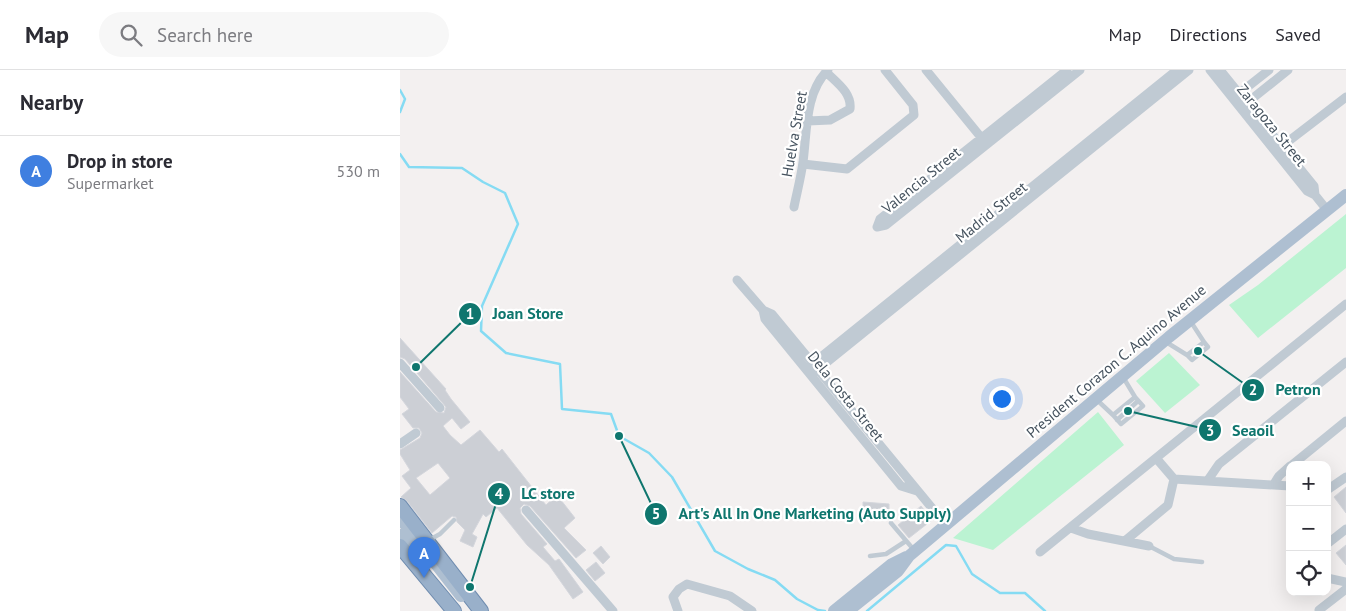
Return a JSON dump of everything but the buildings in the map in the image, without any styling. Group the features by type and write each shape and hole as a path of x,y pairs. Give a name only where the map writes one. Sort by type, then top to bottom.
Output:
{"highway":[{"path":"400,506 481,611"},
{"path":"400,546 454,611"}],"main road":[{"name":"President Corazon C. Aquino Avenue","path":"843,610 895,568 910,549 946,525 1190,320 1346,195"},
{"path":"400,518 474,611"},
{"path":"400,534 461,611"}],"street":[{"path":"803,164 840,170 847,169 914,115 913,105 886,70"},
{"path":"926,70 984,141"},
{"name":"Valencia Street","path":"1067,70 984,141 886,225 877,227 880,219 984,141 1080,70"},
{"name":"Madrid Street","path":"812,369 1177,70"},
{"name":"Madrid Street","path":"812,369 1190,70"},
{"name":"Zaragoza Street","path":"1210,70 1244,105 1278,149 1314,186 1315,194 1327,210"},
{"name":"Zaragoza Street","path":"1220,70 1236,96"},
{"path":"1236,96 1269,70"},
{"path":"1244,105 1288,70"},
{"path":"808,121 830,120 850,109 851,101 844,89 827,71"},
{"name":"Huelva Street","path":"794,207 803,164 808,121 817,84 827,71"},
{"path":"1278,149 1346,97"},
{"name":"Dela Costa Street","path":"738,280 762,310 765,320 812,369 901,486 918,491 946,525"},
{"path":"1040,552 1346,304"},
{"path":"400,362 440,408"},
{"path":"1208,480 1219,464 1346,362"},
{"path":"1297,461 1346,420"},
{"path":"400,444 416,433"},
{"path":"1156,458 1174,479 1286,486"},
{"path":"1274,484 1286,470"},
{"path":"1331,487 1346,477"},
{"path":"1126,540 1168,505 1174,479"},
{"path":"526,510 613,611"},
{"path":"1071,528 1088,534 1149,546"},
{"path":"1331,541 1346,529"},
{"path":"1331,579 1346,582"},
{"path":"678,611 673,597 678,589 687,584 730,596 752,611"},
{"path":"1319,610 1346,589"}],"lane":[{"path":"1165,341 1192,360 1208,347 1190,320"},
{"path":"1096,399 1121,424 1143,406 1123,377"},
{"path":"1113,415 1137,399"},
{"path":"426,542 440,534 454,520"},
{"path":"870,556 910,549 891,523"},
{"path":"1149,546 1174,559 1202,562"}],"green space":[{"path":"1346,214 1346,268 1258,338 1229,305 1258,285"},
{"path":"1169,353 1200,385 1165,413 1136,381"},
{"path":"1098,412 1124,445 993,550 953,538"}],"waterway":[{"path":"400,90 405,99 400,112"},
{"path":"400,154 409,167 462,168 483,182 505,193 518,224 482,306 481,331 506,353 560,364 562,409 611,414 619,436 649,453 672,477 715,551 748,569 775,580 797,599 818,610 825,611"},
{"path":"867,611 946,545 956,546 972,574 1000,593 1025,593 1045,611"}],"place":[{"name":"Petron","path":"1198,351"},
{"name":"Joan Store","path":"416,367"},
{"name":"Seaoil","path":"1128,411"},
{"name":"Art's All In One Marketing (Auto Supply)","path":"619,436"},
{"name":"Drop in store","path":"424,578"},
{"name":"LC store","path":"470,587"}]}
